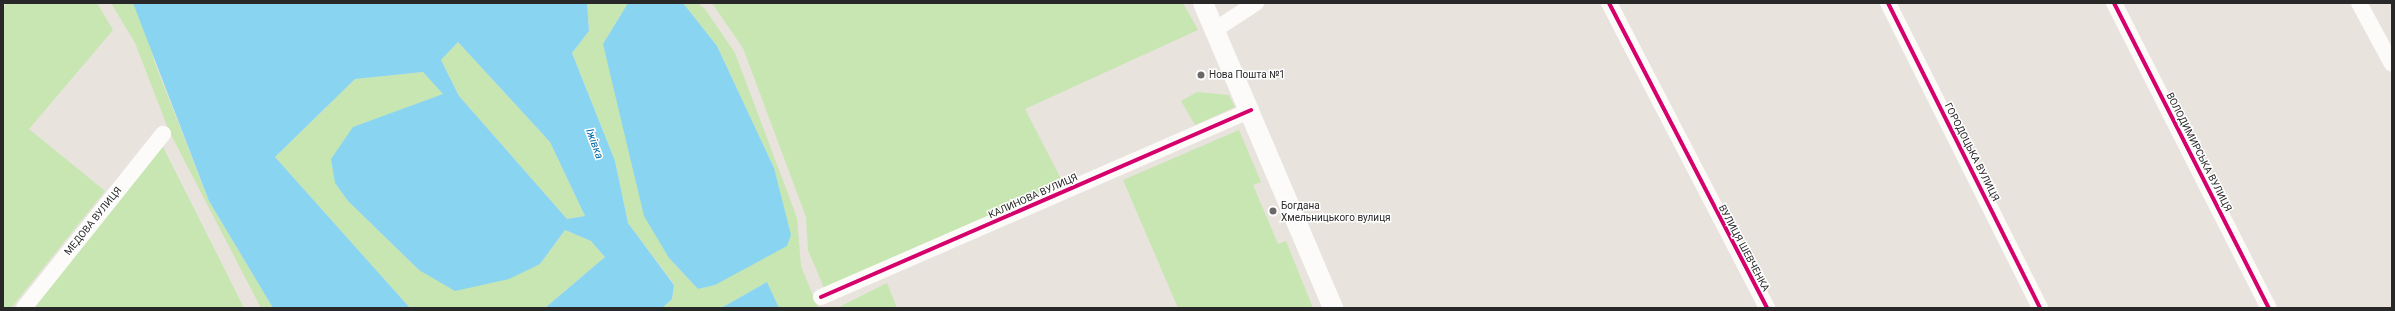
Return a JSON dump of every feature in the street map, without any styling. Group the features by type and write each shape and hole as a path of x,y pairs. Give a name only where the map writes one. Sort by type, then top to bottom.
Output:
{"street":[{"path":"1203,3 1216,29 1251,110 1333,308"},
{"path":"1216,29 1256,3"},
{"name":"ВУЛИЦЯ ШЕВЧЕНКА","path":"1609,3 1767,308"},
{"name":"ГОРОДОЦЬКА ВУЛИЦЯ","path":"1888,3 2040,308"},
{"name":"ВОЛОДИМИРСЬКА ВУЛИЦЯ","path":"2114,3 2269,308"},
{"path":"2360,3 2392,64"},
{"name":"КАЛИНОВА ВУЛИЦЯ","path":"821,297 1251,110"},
{"name":"МЕДОВА ВУЛИЦЯ","path":"24,308 163,134"}],"green space":[{"path":"7,3 97,3 113,30 29,129 105,191 11,308 3,308 3,8"},
{"path":"111,3 133,3 139,10 156,66 209,201 273,308 261,308 169,131 135,43"},
{"path":"587,3 628,3 603,44 669,258 698,289 715,285 774,168 717,46 683,3 698,3 705,9 735,53 797,218 801,266 818,308 779,308 767,282 721,308 662,308 672,299 674,284 628,223 615,161 572,53 589,31"},
{"path":"712,3 1183,3 1198,30 1025,109 1063,183 824,288 808,250 806,217 743,48"},
{"path":"458,42 550,142 585,216 567,219 459,96 441,60"},
{"path":"423,72 444,94 354,127 335,183 348,201 419,270 540,264 565,230 591,241 605,257 545,308 410,308 275,157 355,79"},
{"path":"1197,92 1229,95 1235,107 1195,125 1181,101"},
{"path":"1239,130 1261,182 1253,185 1278,244 1286,241 1313,308 1178,308 1123,180"},
{"path":"162,145 244,308 32,308"},
{"path":"887,283 897,308 837,308"}],"water":[{"name":"Іжівка","path":"133,3 587,3 589,31 572,53 615,161 628,223 674,285 672,299 662,308 545,308 605,257 591,241 565,230 540,264 509,279 455,291 419,270 348,201 335,183 331,159 353,127 443,94 423,72 355,79 275,157 410,308 273,308 209,201","holes":["458,42 550,142 585,216 567,219 459,96 441,60"]},
{"path":"628,3 683,3 717,46 774,168 791,235 787,246 715,285 698,289 669,258 644,216 603,44"},
{"path":"767,282 779,308 721,308"}],"cycle path":[{"path":"1609,3 1767,308"},
{"path":"1888,3 2040,308"},
{"path":"2114,3 2269,308"},
{"path":"821,297 1251,110"}],"place":[{"name":"Нова Пошта №1","path":"1201,75"},
{"name":"Богдана Хмельницького вулиця","path":"1273,211"}]}
